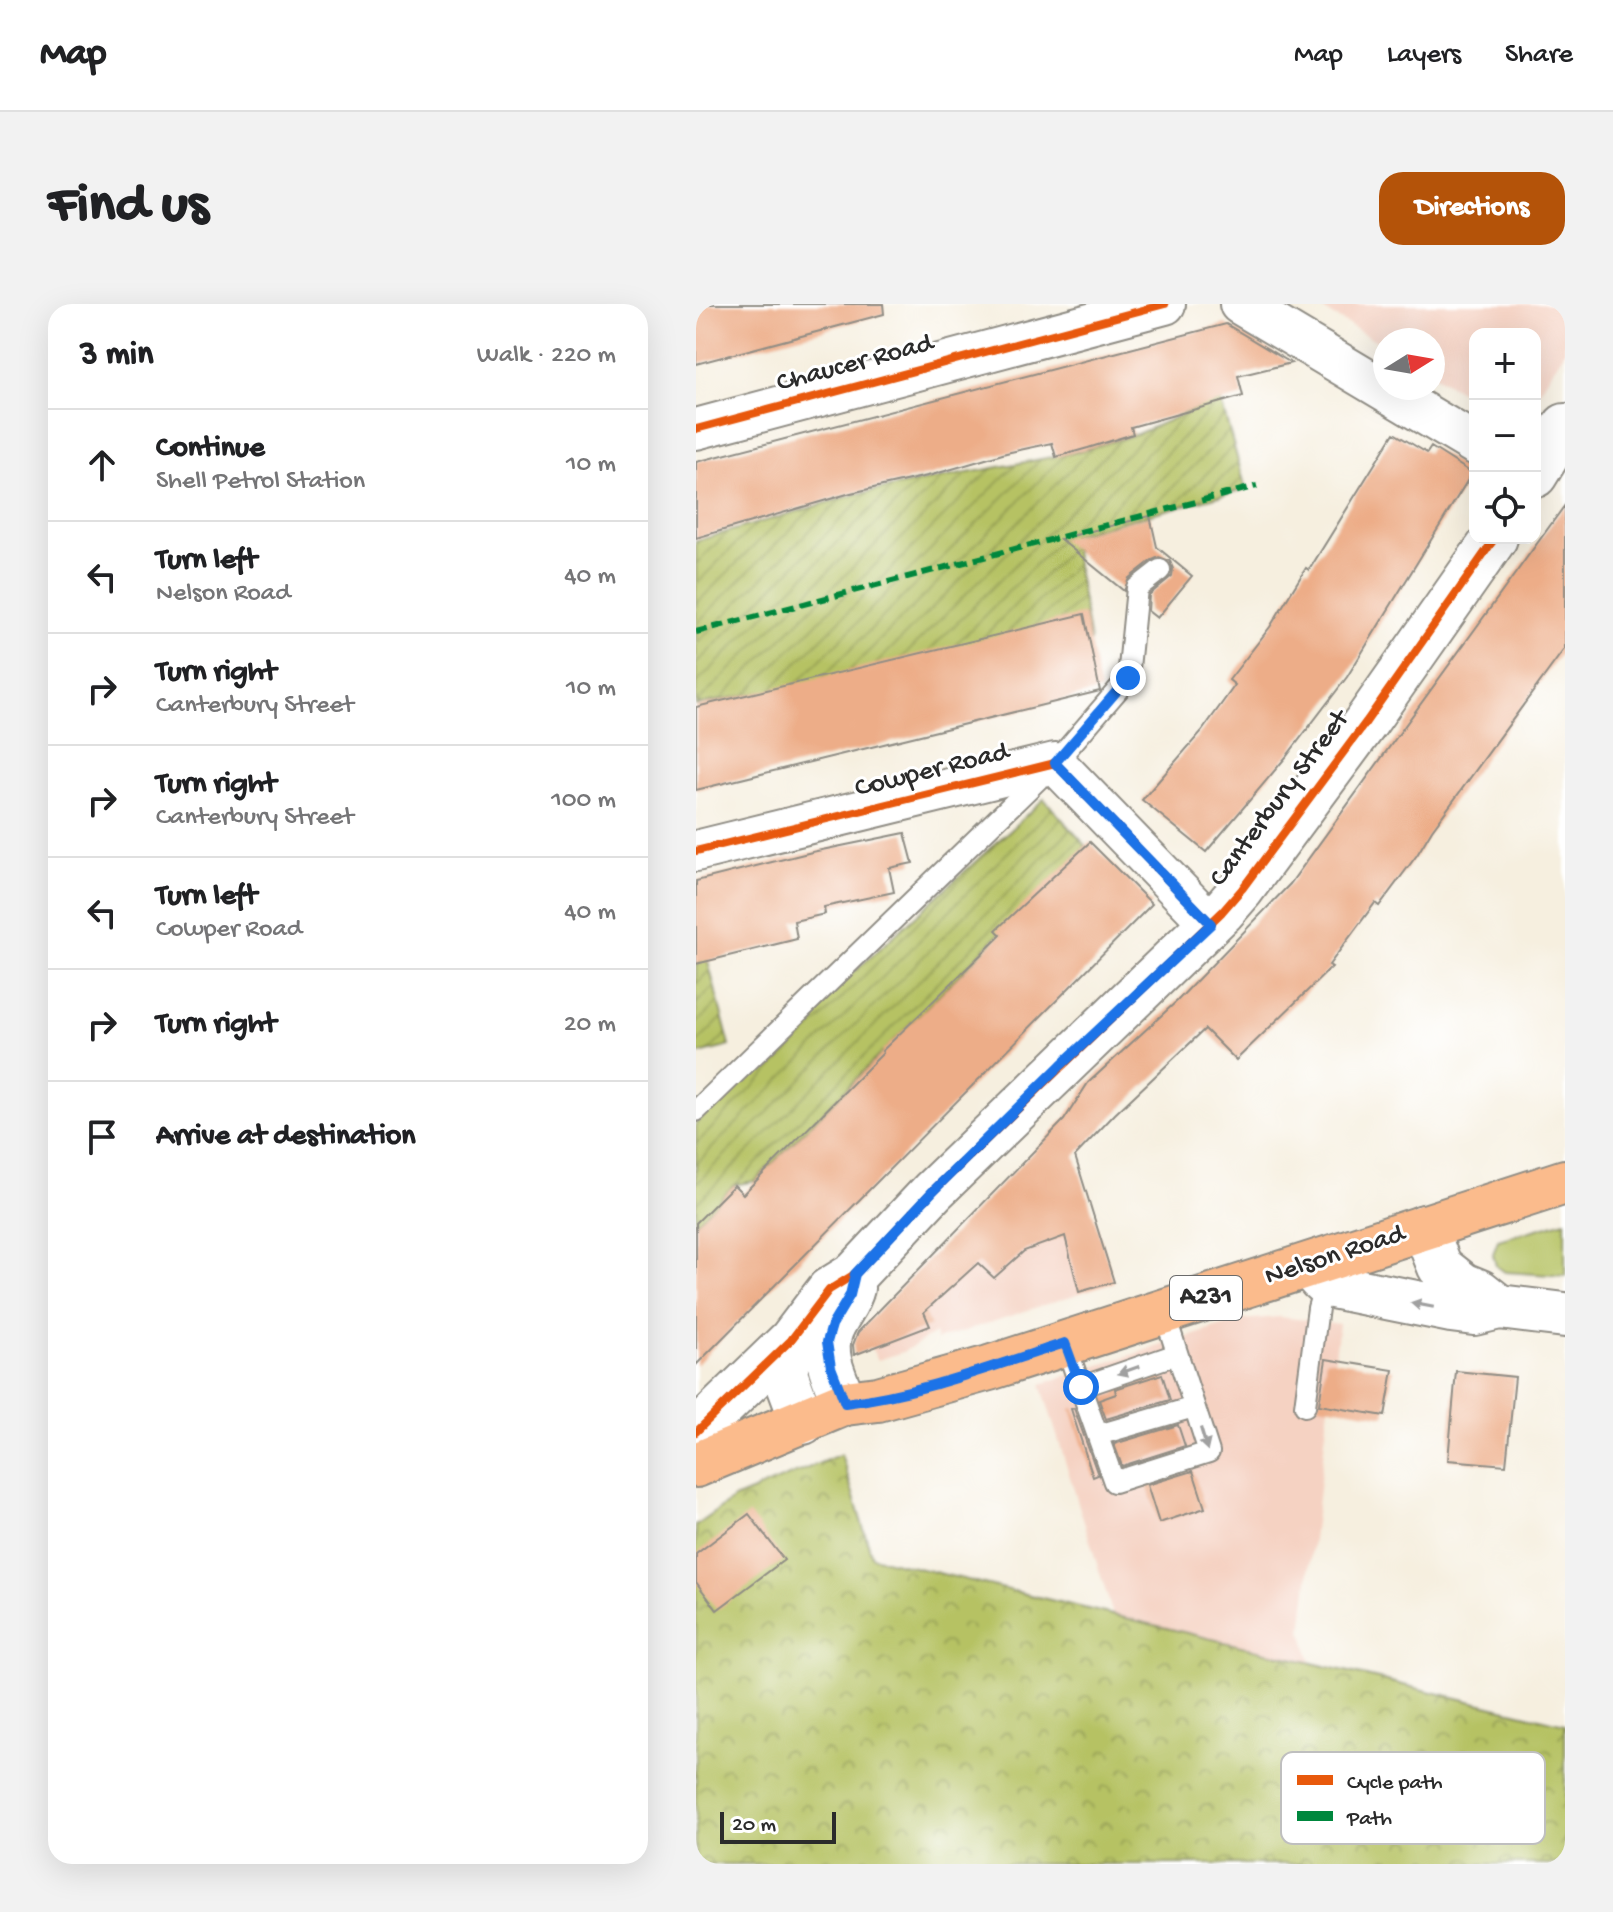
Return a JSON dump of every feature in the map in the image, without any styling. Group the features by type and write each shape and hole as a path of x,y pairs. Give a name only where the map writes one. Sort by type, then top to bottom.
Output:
{"main road":[{"name":"Nelson Road","path":"696,1465 845,1403 878,1399 927,1386 1164,1312 1319,1274 1424,1227 1565,1182"}],"street":[{"name":"Chaucer Road","path":"696,429 1165,304"},
{"path":"1240,304 1469,440"},
{"path":"1537,472 1565,426"},
{"name":"Canterbury Street","path":"696,1432 791,1340 829,1290 855,1274 965,1159 1211,924 1242,889 1366,722 1491,544"},
{"path":"1055,763 1211,924"},
{"name":"Cowper Road","path":"696,851 1055,763"},
{"path":"1424,1227 1440,1267 1499,1307"},
{"name":"Canterbury Street","path":"845,1403 831,1367 827,1342 832,1325 850,1295 855,1274"},
{"path":"1319,1274 1451,1310 1474,1313 1499,1307 1565,1315"},
{"path":"791,1340 785,1374 803,1422"}],"lane":[{"path":"696,1111 1055,763 1128,678 1137,588 1160,570"},
{"path":"1305,1406 1318,1308 1319,1274"},
{"path":"1065,1343 1114,1482 1209,1452 1164,1312"},
{"path":"1081,1387 1177,1354"},
{"path":"1098,1435 1194,1407"}],"shaded area":[{"path":"1313,304 1565,304 1565,350 1541,389 1541,328 1469,328 1469,396 1445,382 1445,328 1373,328 1373,339"},
{"path":"1064,1120 1114,1282 937,1340 935,1333 903,1352 878,1360 862,1333"},
{"path":"1280,1317 1339,1324 1302,1630 1311,1663 1113,1615 1041,1384 1241,1320"}],"green space":[{"path":"1220,398 1246,489 1071,535 1090,641 783,688 696,705 696,541 857,494 1073,453 1137,434"},
{"path":"1044,799 1086,846 755,1181 734,1185 696,1223 696,1116"},
{"path":"700,931 730,1046 696,1055 696,964 701,963 696,943"},
{"path":"1565,1221 1565,1276 1505,1272 1496,1266 1493,1254 1498,1240"},
{"path":"841,1454 872,1557 1565,1724 1565,1864 696,1864 696,1526 734,1499"}],"building":[{"path":"696,304 883,304 884,314 696,364"},
{"path":"1226,324 1291,363 1238,376 1243,396 1131,427 1133,434 1088,448 1056,457 1052,443 1006,453 932,475 851,493 696,538 696,462"},
{"path":"1394,433 1427,453 1431,447 1469,471 1469,478 1347,677 1286,757 1206,852 1142,800 1202,731 1235,685 1229,680 1270,627 1306,568 1309,570"},
{"path":"1565,505 1565,648 1379,906 1375,903 1329,965 1332,967 1236,1060 1205,1029 1075,1156 1114,1282 1079,1292 1065,1236 1024,1251 994,1278 978,1263 924,1312 930,1326 854,1355 853,1345 858,1332 1064,1120 1088,1083 1177,1001 1290,884 1537,544 1541,544 1541,538"},
{"path":"1150,516 1157,547 1192,576 1157,618 1148,611 1149,595 1172,576 1170,561 1159,557 1152,560 1129,578 1124,591 1060,539"},
{"path":"1084,614 1100,691 696,790 696,707"},
{"path":"905,833 913,863 889,868 894,892 824,907 825,914 794,921 797,939 696,964 696,881"},
{"path":"1090,842 1152,904 696,1365 696,1223 734,1185 743,1194 882,1051 1001,935 996,930"},
{"path":"1326,1359 1393,1370 1385,1416 1319,1405"},
{"path":"1456,1371 1515,1377 1506,1465 1448,1460"},
{"path":"1162,1374 1170,1400 1106,1419 1099,1400 1116,1394 1115,1389"},
{"path":"1074,1408 1098,1475 1093,1477 1071,1409"},
{"path":"1178,1425 1185,1446 1122,1466 1114,1444"},
{"path":"1193,1471 1205,1508 1159,1523 1147,1485"},
{"path":"749,1514 784,1560 717,1610 696,1582 696,1554"}],"marked path":[{"path":"696,632 1257,486"}],"cycle path":[{"path":"696,429 1165,304"},
{"path":"696,1432 791,1340 829,1290 855,1274 933,1191 1222,912 1366,722 1491,544"},
{"path":"696,851 1055,763 1211,924"}],"route":[{"path":"1081,1387 1065,1343 927,1386 878,1399 845,1403 831,1367 827,1342 832,1325 850,1295 855,1274 933,1191 1061,1065 1211,924 1055,763 1128,678"}]}
